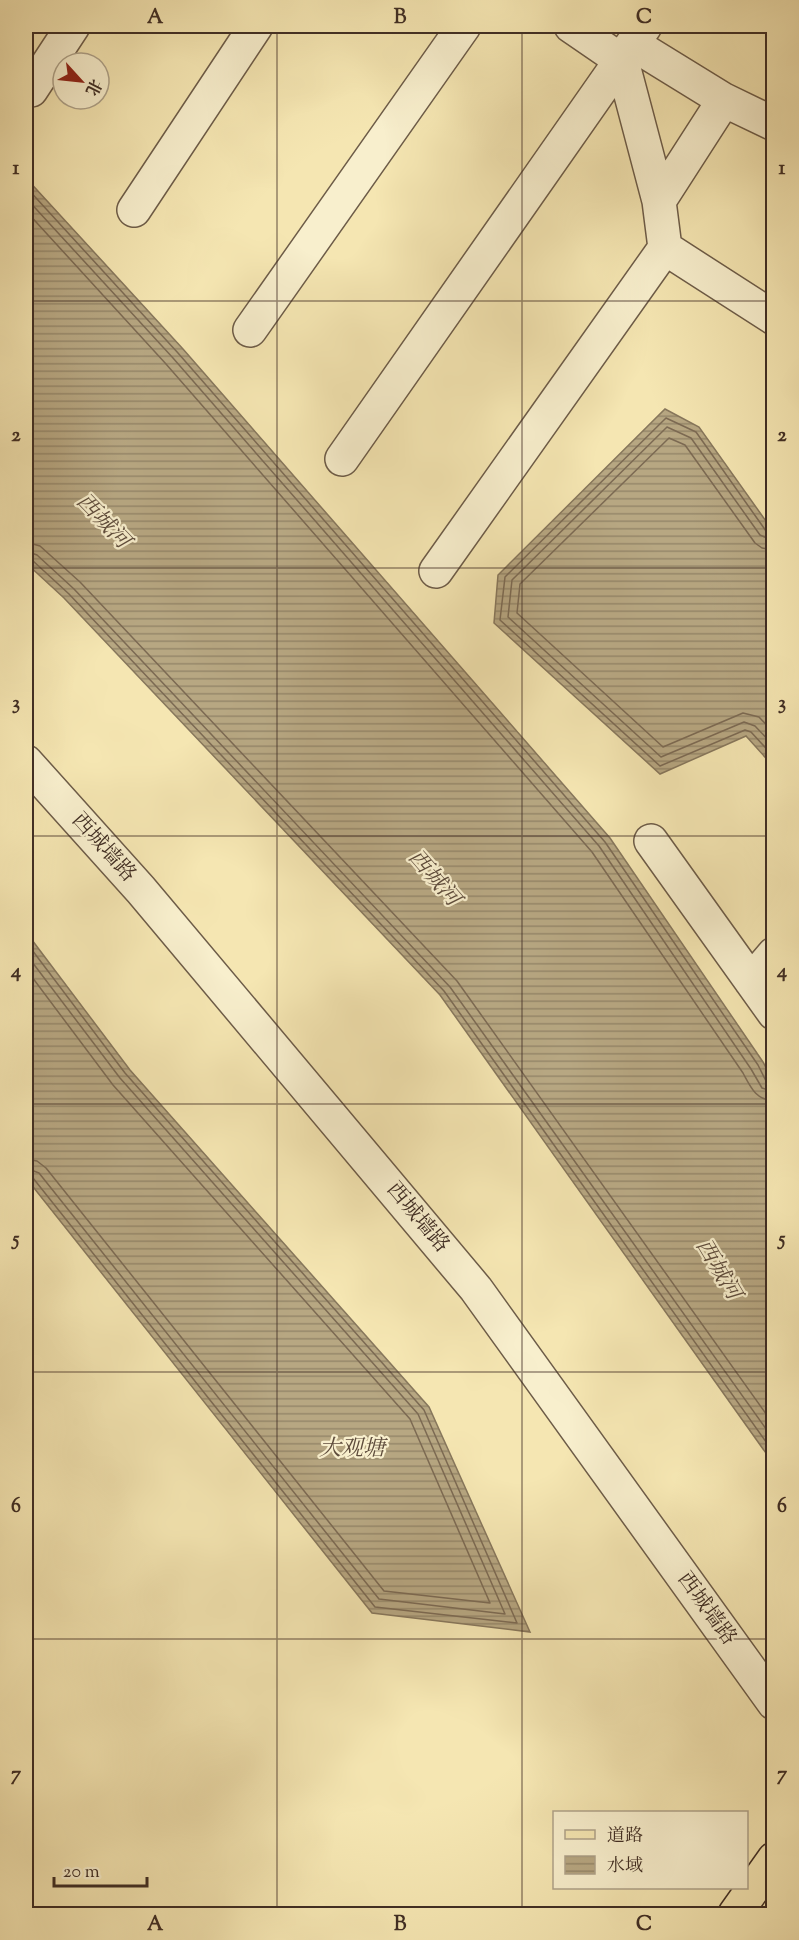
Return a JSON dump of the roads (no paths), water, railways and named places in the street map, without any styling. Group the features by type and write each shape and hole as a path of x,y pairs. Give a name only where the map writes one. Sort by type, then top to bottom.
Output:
{"main road":[{"path":"735,1914 774,1859"}],"street":[{"path":"31,90 73,26"},
{"path":"134,210 256,26"},
{"path":"250,330 464,26"},
{"path":"571,26 634,43 724,100 774,124"},
{"path":"436,571 665,248 634,43"},
{"path":"342,459 634,43"},
{"path":"659,201 724,100"},
{"path":"665,248 774,318"},
{"name":"西城墙路","path":"26,762 141,891 476,1288 774,1703"},
{"path":"651,841 774,1012"},
{"path":"751,981 774,954"}],"water":[{"name":"西城河","path":"26,178 183,349 610,838 763,1062 774,1083 773,1463 440,995 64,598 26,563"},
{"path":"665,409 699,427 773,531 773,766 746,736 660,774 494,623 498,575"},
{"name":"大观塘","path":"26,932 130,1070 429,1407 530,1632 372,1613 26,1178"}]}
